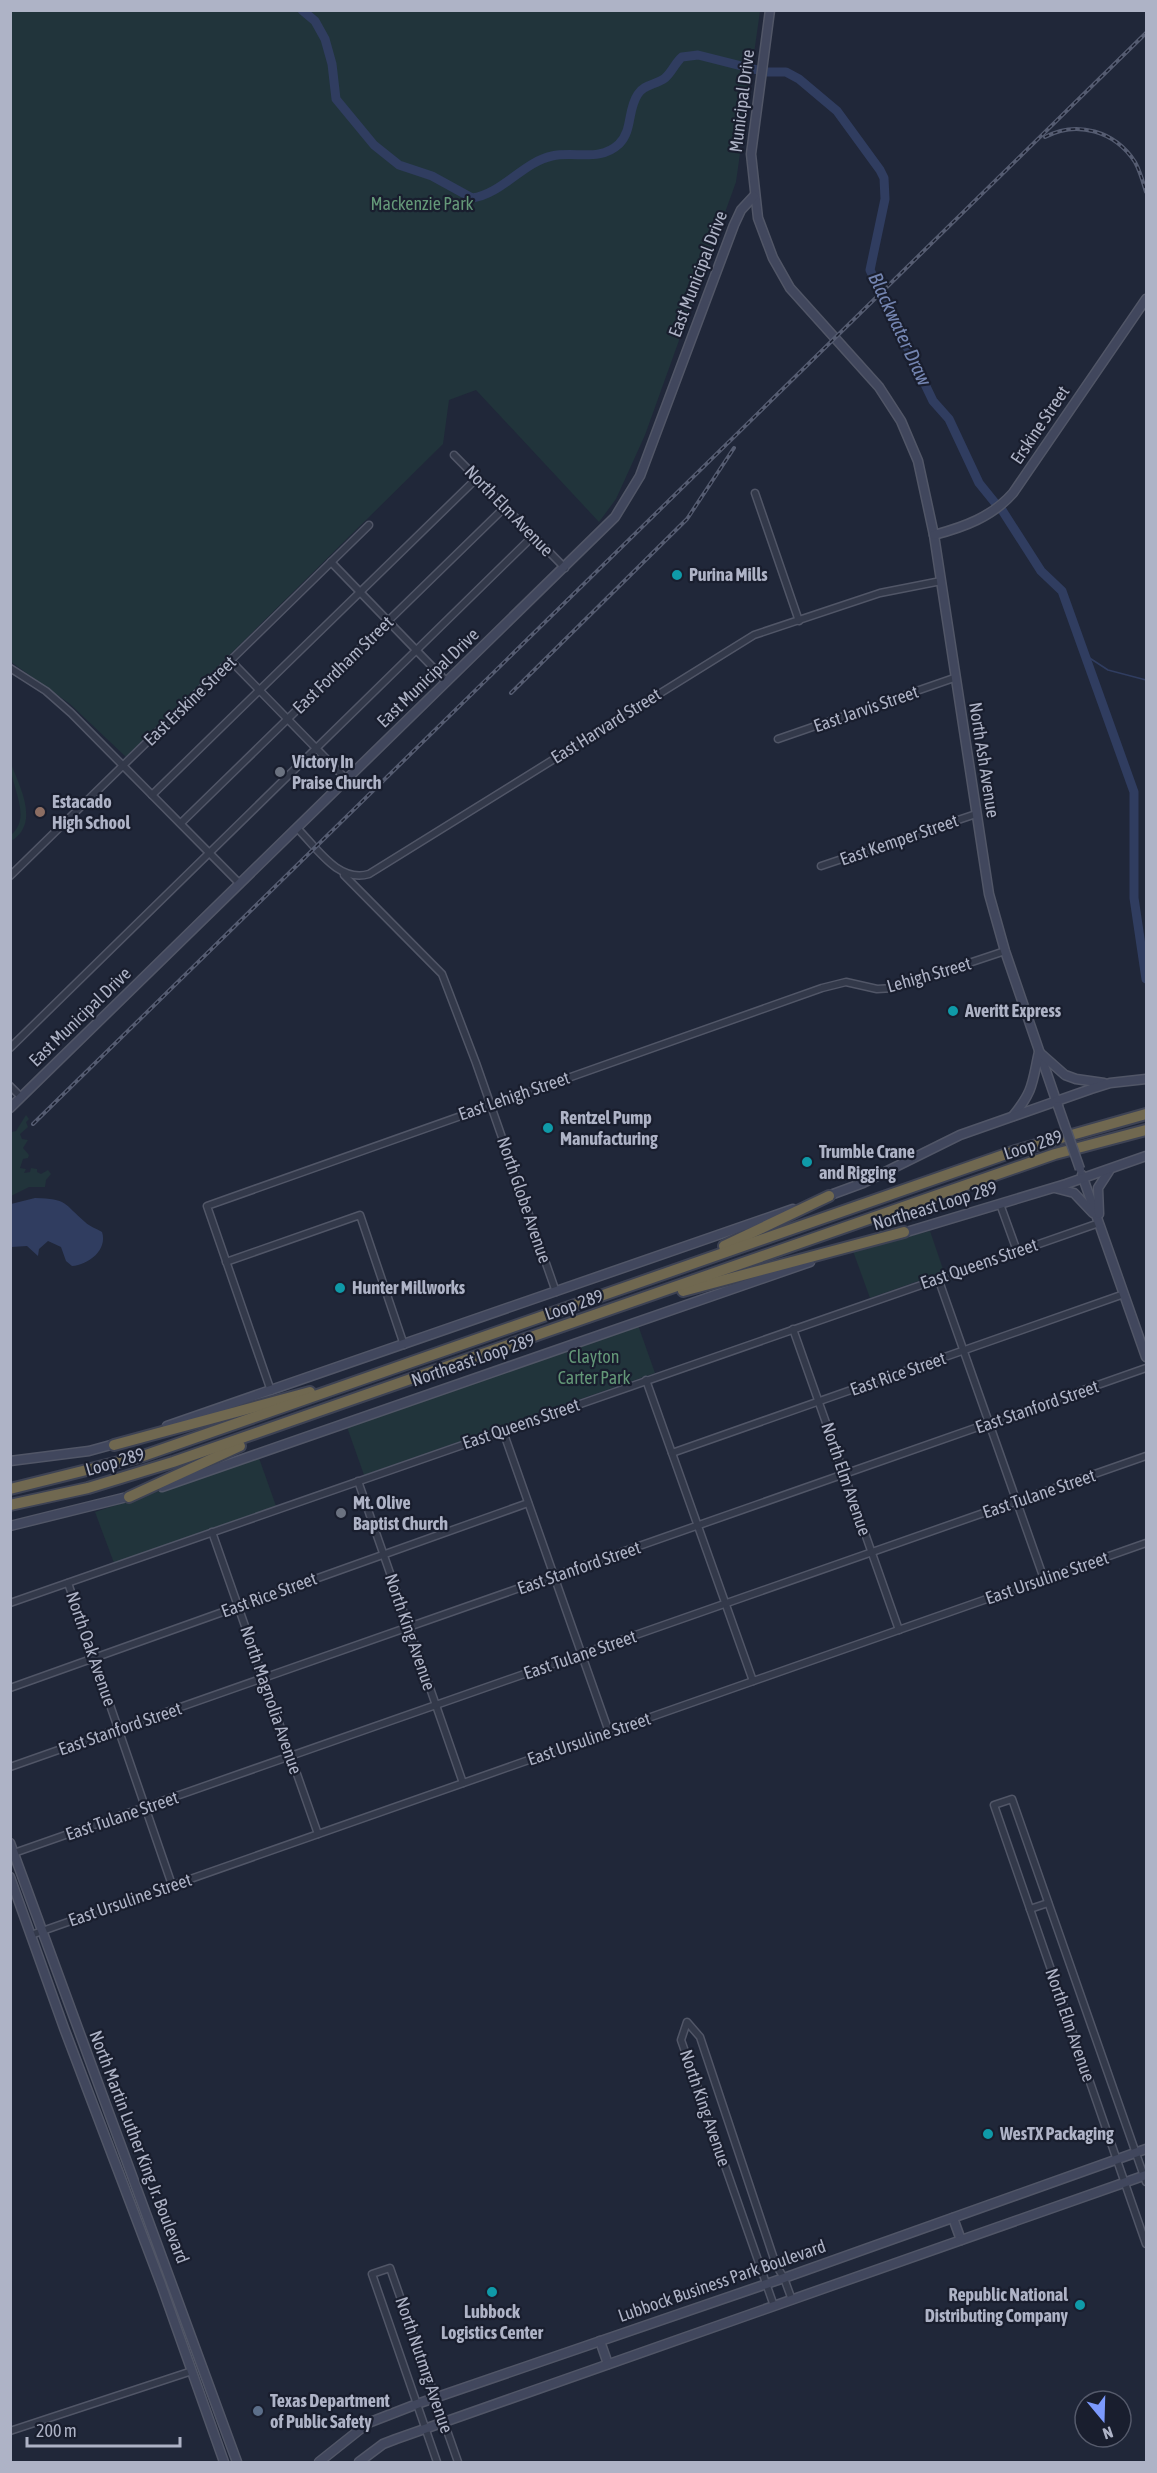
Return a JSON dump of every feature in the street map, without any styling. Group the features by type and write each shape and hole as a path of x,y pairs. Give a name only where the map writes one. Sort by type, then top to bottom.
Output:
{"highway":[{"name":"Loop 289","path":"10,1489 142,1456 1015,1151 1146,1112"},
{"name":"Loop 289","path":"10,1505 88,1488 164,1465 1055,1154 1101,1141 1146,1132"},
{"path":"549,1315 605,1290 750,1235 829,1196"},
{"path":"576,1322 904,1232"},
{"path":"114,1445 380,1374"},
{"path":"129,1497 203,1461 391,1387"}],"street":[{"name":"Municipal Drive","path":"754,195 751,154 770,10"},
{"name":"North Ash Avenue","path":"754,195 767,245 790,288 870,375 901,421 924,481 986,879 1005,951 1146,1357"},
{"name":"East Municipal Drive","path":"10,1108 615,517 640,476 734,225 741,210 754,195"},
{"name":"Erskine Street","path":"934,535 962,527 986,516 1013,493 1146,299"},
{"name":"North Elm Avenue","path":"454,455 565,568"},
{"path":"152,795 477,478"},
{"path":"755,493 799,621"},
{"name":"East Fordham Street","path":"181,823 505,507"},
{"name":"East Erskine Street","path":"10,876 369,525"},
{"path":"10,1048 533,536"},
{"path":"331,562 447,682"},
{"name":"East Harvard Street","path":"340,870 354,876 376,870 745,640 880,593 941,581"},
{"path":"231,661 347,780"},
{"path":"10,668 65,707 240,884"},
{"name":"East Jarvis Street","path":"778,740 954,678"},
{"name":"East Kemper Street","path":"822,866 976,814"},
{"path":"297,828 340,870"},
{"name":"North Globe Avenue","path":"340,870 442,974 556,1292"},
{"name":"Lehigh Street","path":"852,982 877,989 894,988 1005,951"},
{"name":"East Lehigh Street","path":"226,1262 207,1206 822,988 852,982"},
{"path":"1039,1052 1065,1075 1087,1082 1110,1083 1146,1079"},
{"path":"1012,1117 1030,1094 1039,1052"},
{"name":"Northeast Loop 289","path":"10,1461 90,1451 114,1445 829,1196 863,1183 960,1135 1057,1104 1110,1083"},
{"path":"10,1086 21,1097"},
{"name":"Northeast Loop 289","path":"10,1526 129,1497 792,1268 904,1232 1055,1188 1146,1156"},
{"path":"1099,1222 1098,1188 1110,1169"},
{"path":"1055,1188 1079,1197 1099,1222"},
{"path":"1000,1204 1017,1251"},
{"path":"271,1391 226,1262 360,1215 405,1345"},
{"name":"East Queens Street","path":"10,1603 1099,1222"},
{"path":"938,1278 1044,1579"},
{"name":"East Rice Street","path":"672,1453 1124,1294"},
{"name":"North Elm Avenue","path":"793,1329 899,1630"},
{"name":"East Stanford Street","path":"10,1767 1146,1368"},
{"path":"646,1380 753,1681"},
{"path":"503,1431 609,1732"},
{"name":"East Tulane Street","path":"14,1853 1146,1456"},
{"name":"North King Avenue","path":"358,1481 463,1783"},
{"name":"East Rice Street","path":"10,1688 528,1503"},
{"name":"North Magnolia Avenue","path":"212,1532 318,1834"},
{"name":"East Ursuline Street","path":"31,1935 1146,1543"},
{"name":"North Oak Avenue","path":"68,1583 172,1885"},
{"name":"North Elm Avenue","path":"1146,2177 1012,1799 994,1805 1146,2244"},
{"name":"North Martin Luther King Jr. Boulevard","path":"10,1843 151,2222 237,2463"},
{"name":"North Martin Luther King Jr. Boulevard","path":"10,1877 140,2226 224,2463"},
{"path":"1030,1909 1048,1903"},
{"name":"North King Avenue","path":"774,2306 681,2040 687,2022 700,2037 776,2265 784,2278 792,2300"},
{"name":"Lubbock Business Park Boulevard","path":"319,2463 368,2423 417,2404 767,2284 1146,2149"},
{"path":"359,2463 383,2444 425,2428 1146,2177"},
{"path":"952,2218 961,2240"},
{"path":"140,2226 151,2222"},
{"name":"North Nutmrg Avenue","path":"437,2463 372,2274 390,2268 458,2463"},
{"path":"600,2341 608,2364"},
{"path":"10,2431 192,2371"}],"green space":[{"name":"Mackenzie Park","path":"10,11 760,11 736,182 645,435 616,499 599,522 476,390 449,400 443,444 126,757 70,704 11,662"},
{"path":"10,761 22,793 26,814 25,824 20,833 11,841 11,835 20,819 20,810"},
{"path":"26,1115 29,1119 26,1122 28,1127 20,1134 22,1139 28,1140 23,1148 29,1155 28,1158 23,1159 20,1168 26,1169 24,1173 30,1172 31,1168 37,1169 37,1172 41,1174 48,1170 51,1174 46,1180 45,1187 29,1187 11,1196 11,1132 16,1131"},
{"path":"930,1231 944,1272 870,1298 853,1251"},
{"name":"Clayton Carter Park","path":"638,1325 655,1373 364,1475 347,1427"},
{"path":"259,1458 276,1506 114,1563 95,1512"}],"water":[{"path":"35,1198 64,1203 87,1224 102,1232 102,1245 90,1260 72,1266 66,1261 61,1247 48,1241 39,1249 38,1256 27,1246 11,1247 11,1204"}],"waterway":[{"name":"Blackwater Draw","path":"302,10 315,21 325,39 332,64 336,99 374,145 399,165 432,176 472,198 493,191 541,159 561,155 604,153 612,149 619,144 626,133 632,107 638,94 643,88 665,78 682,57 698,55 765,72 786,72 799,79 837,111 884,178 885,199 870,270 933,401 949,419 979,483 996,504"},
{"name":"Blackwater Draw","path":"1002,510 1041,571 1062,591 1134,792 1134,898 1146,979"},
{"path":"1085,655 1108,670 1146,680"}],"railway":[{"path":"33,1124 1146,33"},
{"path":"1045,137 1070,129 1082,129 1106,136 1127,151 1135,162 1146,192"},
{"path":"511,693 687,519 734,448"}],"place":[{"name":"Purina Mills","path":"677,575"},
{"name":"Victory In Praise Church","path":"280,772"},
{"name":"Estacado High School","path":"40,812"},
{"name":"Averitt Express","path":"953,1011"},
{"name":"Rentzel Pump Manufacturing","path":"548,1128"},
{"name":"Trumble Crane and Rigging","path":"807,1162"},
{"name":"Hunter Millworks","path":"340,1288"},
{"name":"Mt. Olive Baptist Church","path":"341,1513"},
{"name":"WesTX Packaging","path":"988,2134"},
{"name":"Lubbock Logistics Center","path":"492,2292"},
{"name":"Republic National Distributing Company","path":"1080,2305"},
{"name":"Texas Department of Public Safety","path":"258,2411"}]}
